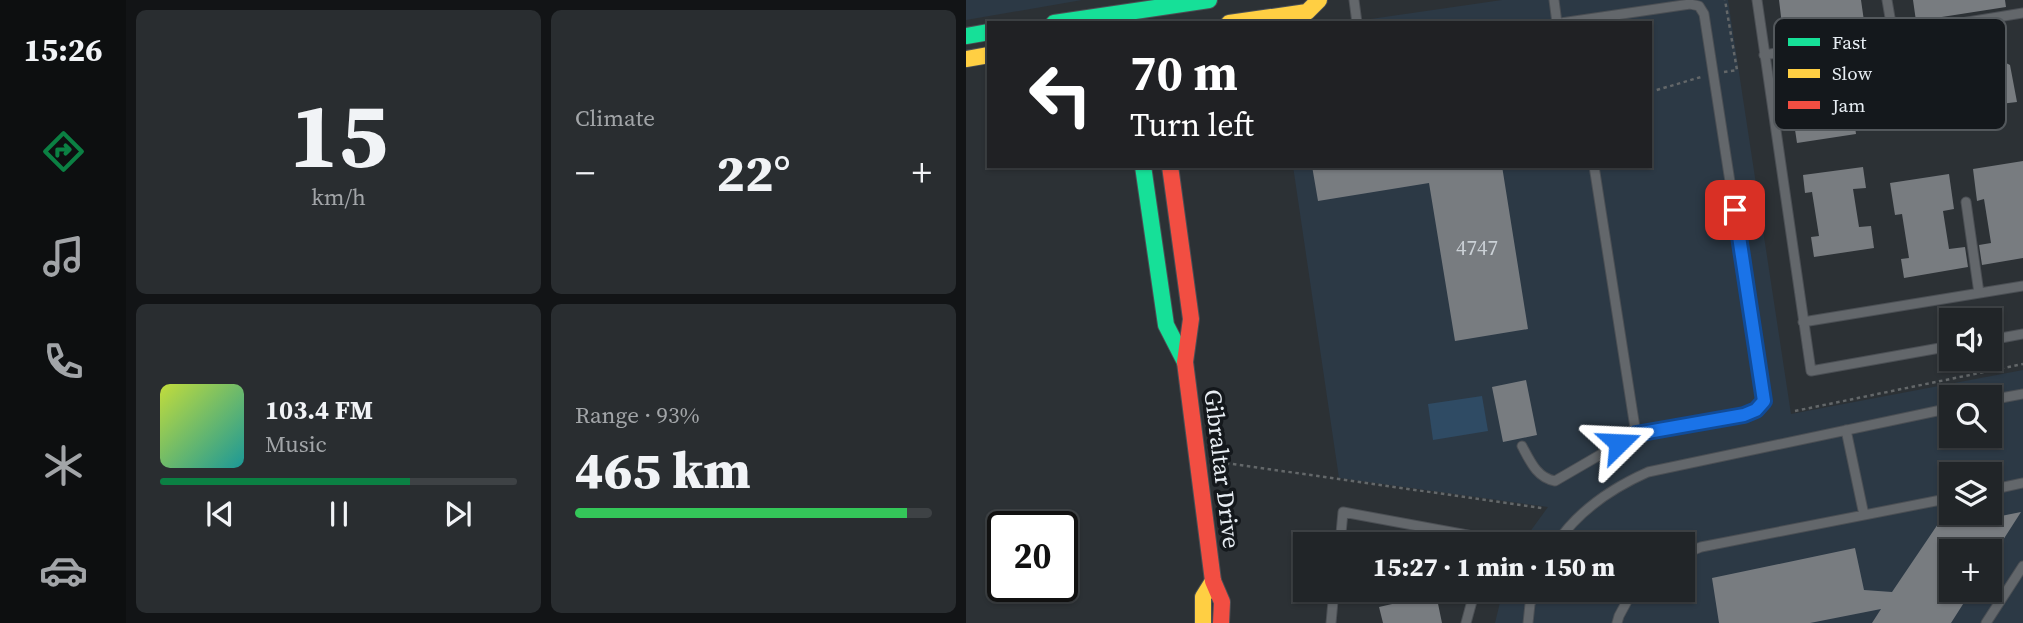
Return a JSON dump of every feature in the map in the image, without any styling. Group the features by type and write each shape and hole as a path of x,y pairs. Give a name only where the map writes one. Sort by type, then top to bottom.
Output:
{"street":[{"path":"1066,21 1209,0"},
{"path":"1243,21 1307,12 1319,0"},
{"path":"966,36 987,32"},
{"path":"966,59 987,55"},
{"name":"Gibraltar Drive","path":"1143,168 1166,325 1185,362"},
{"name":"Gibraltar Drive","path":"1170,168 1191,319 1185,362 1213,581 1222,602 1222,623"},
{"name":"Gibraltar Drive","path":"1203,623 1203,597 1213,581"}],"lane":[{"path":"1354,0 1357,21"},
{"path":"1554,0 1564,21"},
{"path":"1757,0 1774,123"},
{"path":"1887,0 1890,18"},
{"path":"1522,446 1535,470 1547,480 1555,481 1636,434 1744,415 1756,410 1764,401 1704,14 1699,6 1690,4 1572,21"},
{"path":"1993,18 2023,13"},
{"path":"1764,55 1774,53"},
{"path":"1775,130 1811,371 1939,348"},
{"path":"1594,168 1636,434"},
{"path":"1966,202 1979,293"},
{"path":"1803,322 2023,286"},
{"path":"2002,338 2023,334"},
{"path":"2002,398 2023,394"},
{"path":"1565,532 1600,499 1623,483 1648,472 1939,411"},
{"path":"1846,430 1864,515"},
{"path":"2002,487 2023,483"},
{"path":"1695,549 1939,500"},
{"path":"1341,532 1343,512 1443,532"},
{"path":"1986,623 2023,566"},
{"path":"1331,623 1333,602"},
{"path":"1466,623 1472,602"},
{"path":"1528,623 1531,602"},
{"path":"1617,623 1625,602"}],"path":[{"path":"1795,411 2023,364"},
{"path":"1226,463 1542,508"}],"shaded area":[{"path":"966,0 1082,0 966,20"},
{"path":"1502,0 1728,0 1791,414 1939,386 1939,448 2002,448 2002,385 1944,385 2023,370 2023,623 1495,623 1500,602 1695,602 1695,532 1530,532 1548,507 1339,478 1293,168 1652,168 1652,21 1357,21"},
{"path":"1482,396 1488,431 1433,440 1428,404"}],"building":[{"path":"1779,0 1861,0 1864,18 1844,17 1781,18"},
{"path":"1913,0 2005,0 2006,7 1935,18 1916,18"},
{"path":"2006,63 2010,65 2017,102 2006,103"},
{"path":"1795,130 1855,130 1856,134 1797,143"},
{"path":"2023,161 2023,258 1982,265 1979,245 1991,243 1984,199 1977,201 1973,169"},
{"path":"1863,167 1866,188 1853,189 1859,227 1871,226 1874,248 1814,257 1811,237 1819,236 1812,192 1805,193 1803,175"},
{"path":"1312,168 1502,168 1528,329 1455,341 1429,183 1318,201"},
{"path":"1949,174 1954,209 1943,211 1949,249 1965,247 1968,267 1904,278 1901,259 1909,258 1902,214 1895,215 1890,183"},
{"path":"1526,380 1537,435 1503,442 1492,387"},
{"path":"2021,512 2002,542 2002,539 1939,539 1939,602 1964,602 1951,623 1872,623 1881,609 1810,623 1719,623 1712,578 1855,548 1864,590 1892,592 1939,522 1939,525 2002,525 2002,516"},
{"path":"1401,602 1438,602 1442,623 1383,623 1379,607"}],"traffic: fast":[{"path":"1067,21 1209,0"},
{"path":"966,36 987,32"},
{"path":"1143,168 1166,325 1185,362"}],"traffic: slow":[{"path":"1243,21 1307,12 1319,0"},
{"path":"966,59 987,55"},
{"path":"1203,623 1203,597 1213,581"}],"traffic: jam":[{"path":"1170,168 1191,319 1185,362 1213,581 1222,602 1221,623"}],"route":[{"path":"1619,443 1636,434 1744,415 1756,410 1764,401 1735,210"}]}
